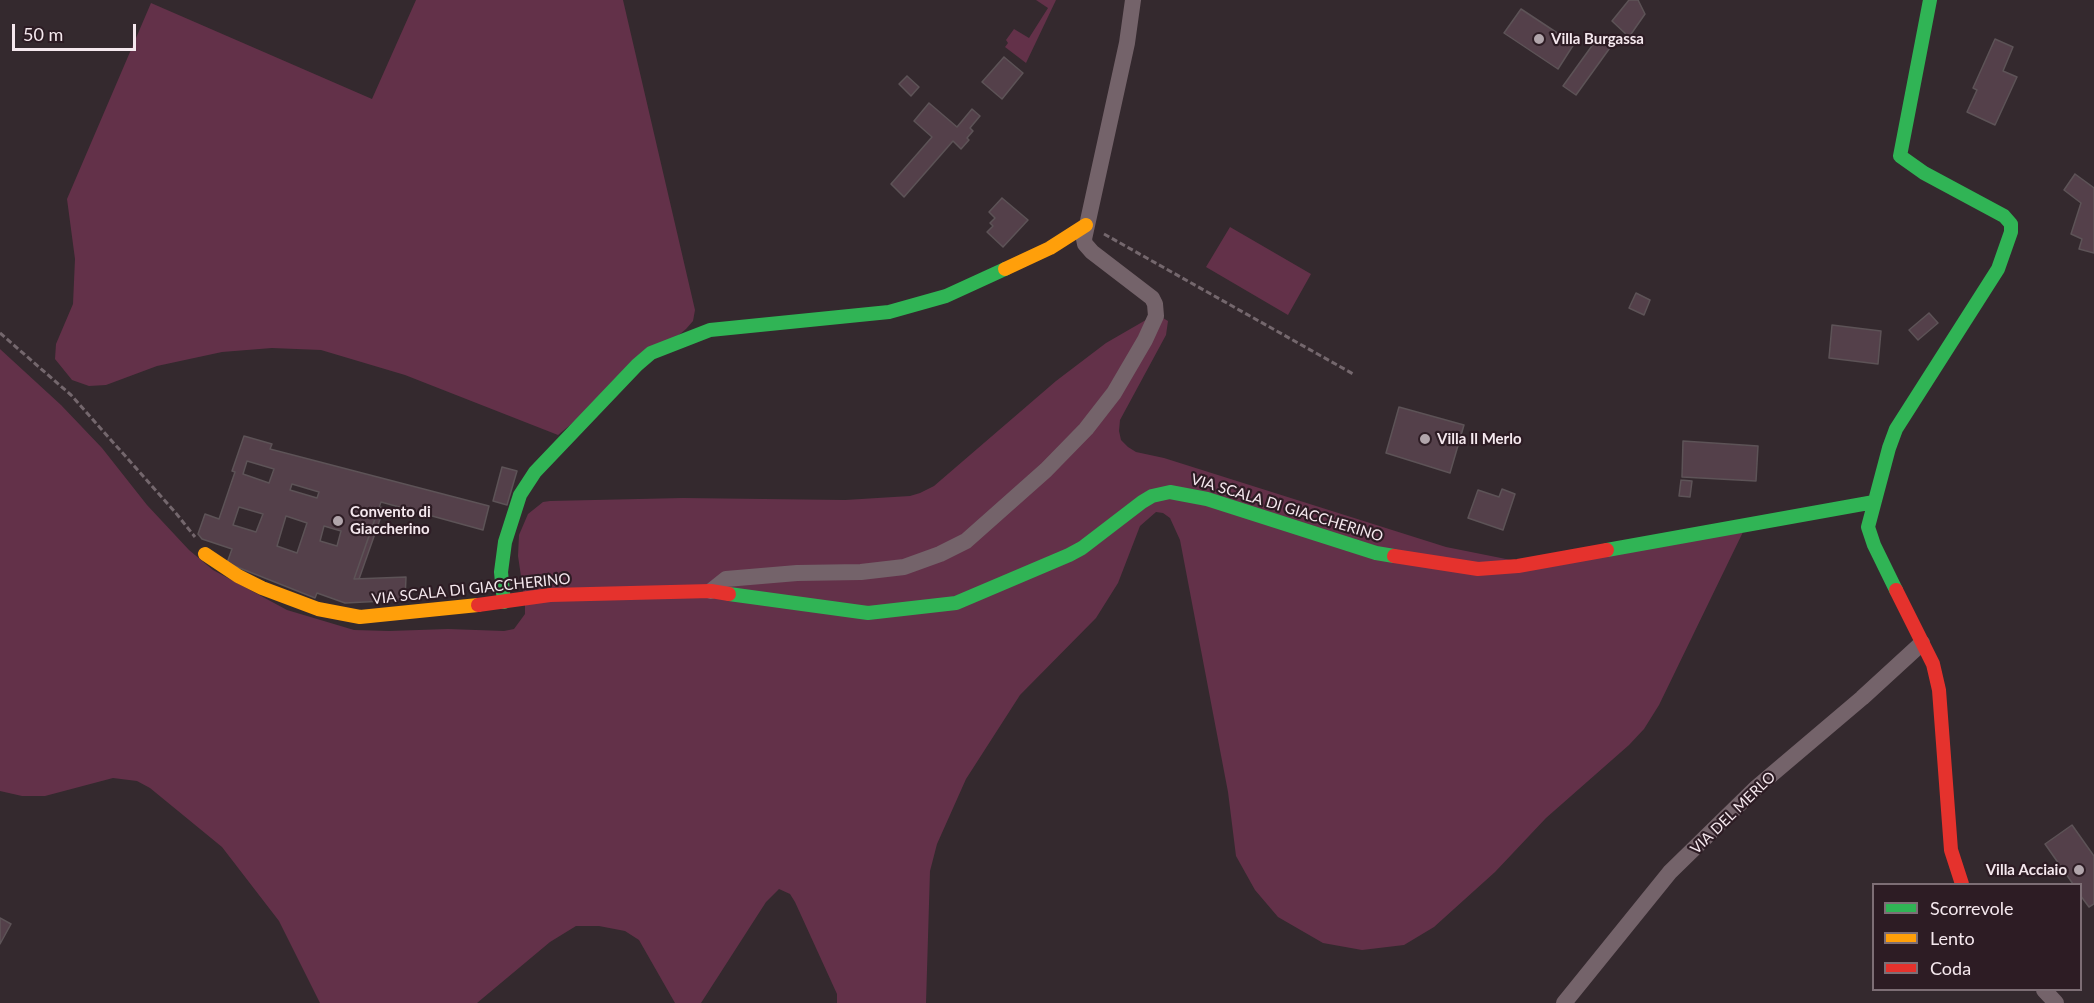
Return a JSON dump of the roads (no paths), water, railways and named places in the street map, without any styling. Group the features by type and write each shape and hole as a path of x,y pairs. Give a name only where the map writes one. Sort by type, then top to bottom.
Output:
{"street":[{"path":"711,591 726,579 797,573 861,572 904,567 940,554 966,541 1046,470 1086,429 1114,393 1145,340 1156,316 1155,304 1147,293 1089,249 1084,239 1114,108 1127,43 1132,0"},
{"path":"1930,0 1900,156 1915,169 2004,216 2011,224 2012,232 1998,269 1988,286 1896,429 1869,520 1868,532 1933,664 1939,690 1951,850 1961,883"},
{"path":"504,602 501,572 505,542 520,495 536,472 651,353 710,330 889,312 946,296 1050,248 1086,225"},
{"name":"VIA SCALA DI GIACCHERINO","path":"205,554 250,583 303,604 345,615 373,617 550,595 711,591 868,613 956,603 1076,552 1142,502 1152,496 1170,492 1207,499 1376,553 1478,569 1518,566 1874,502"},
{"name":"VIA DEL MERLO","path":"1564,1003 1670,872 1757,787 1862,698 1922,643"},
{"path":"2045,991 2056,1003"}],"place":[{"name":"Villa Burgassa","path":"1539,39"},
{"name":"Villa Il Merlo","path":"1425,439"},
{"name":"Convento di Giaccherino","path":"338,521"},
{"name":"Villa Acciaio","path":"2079,870"}]}
